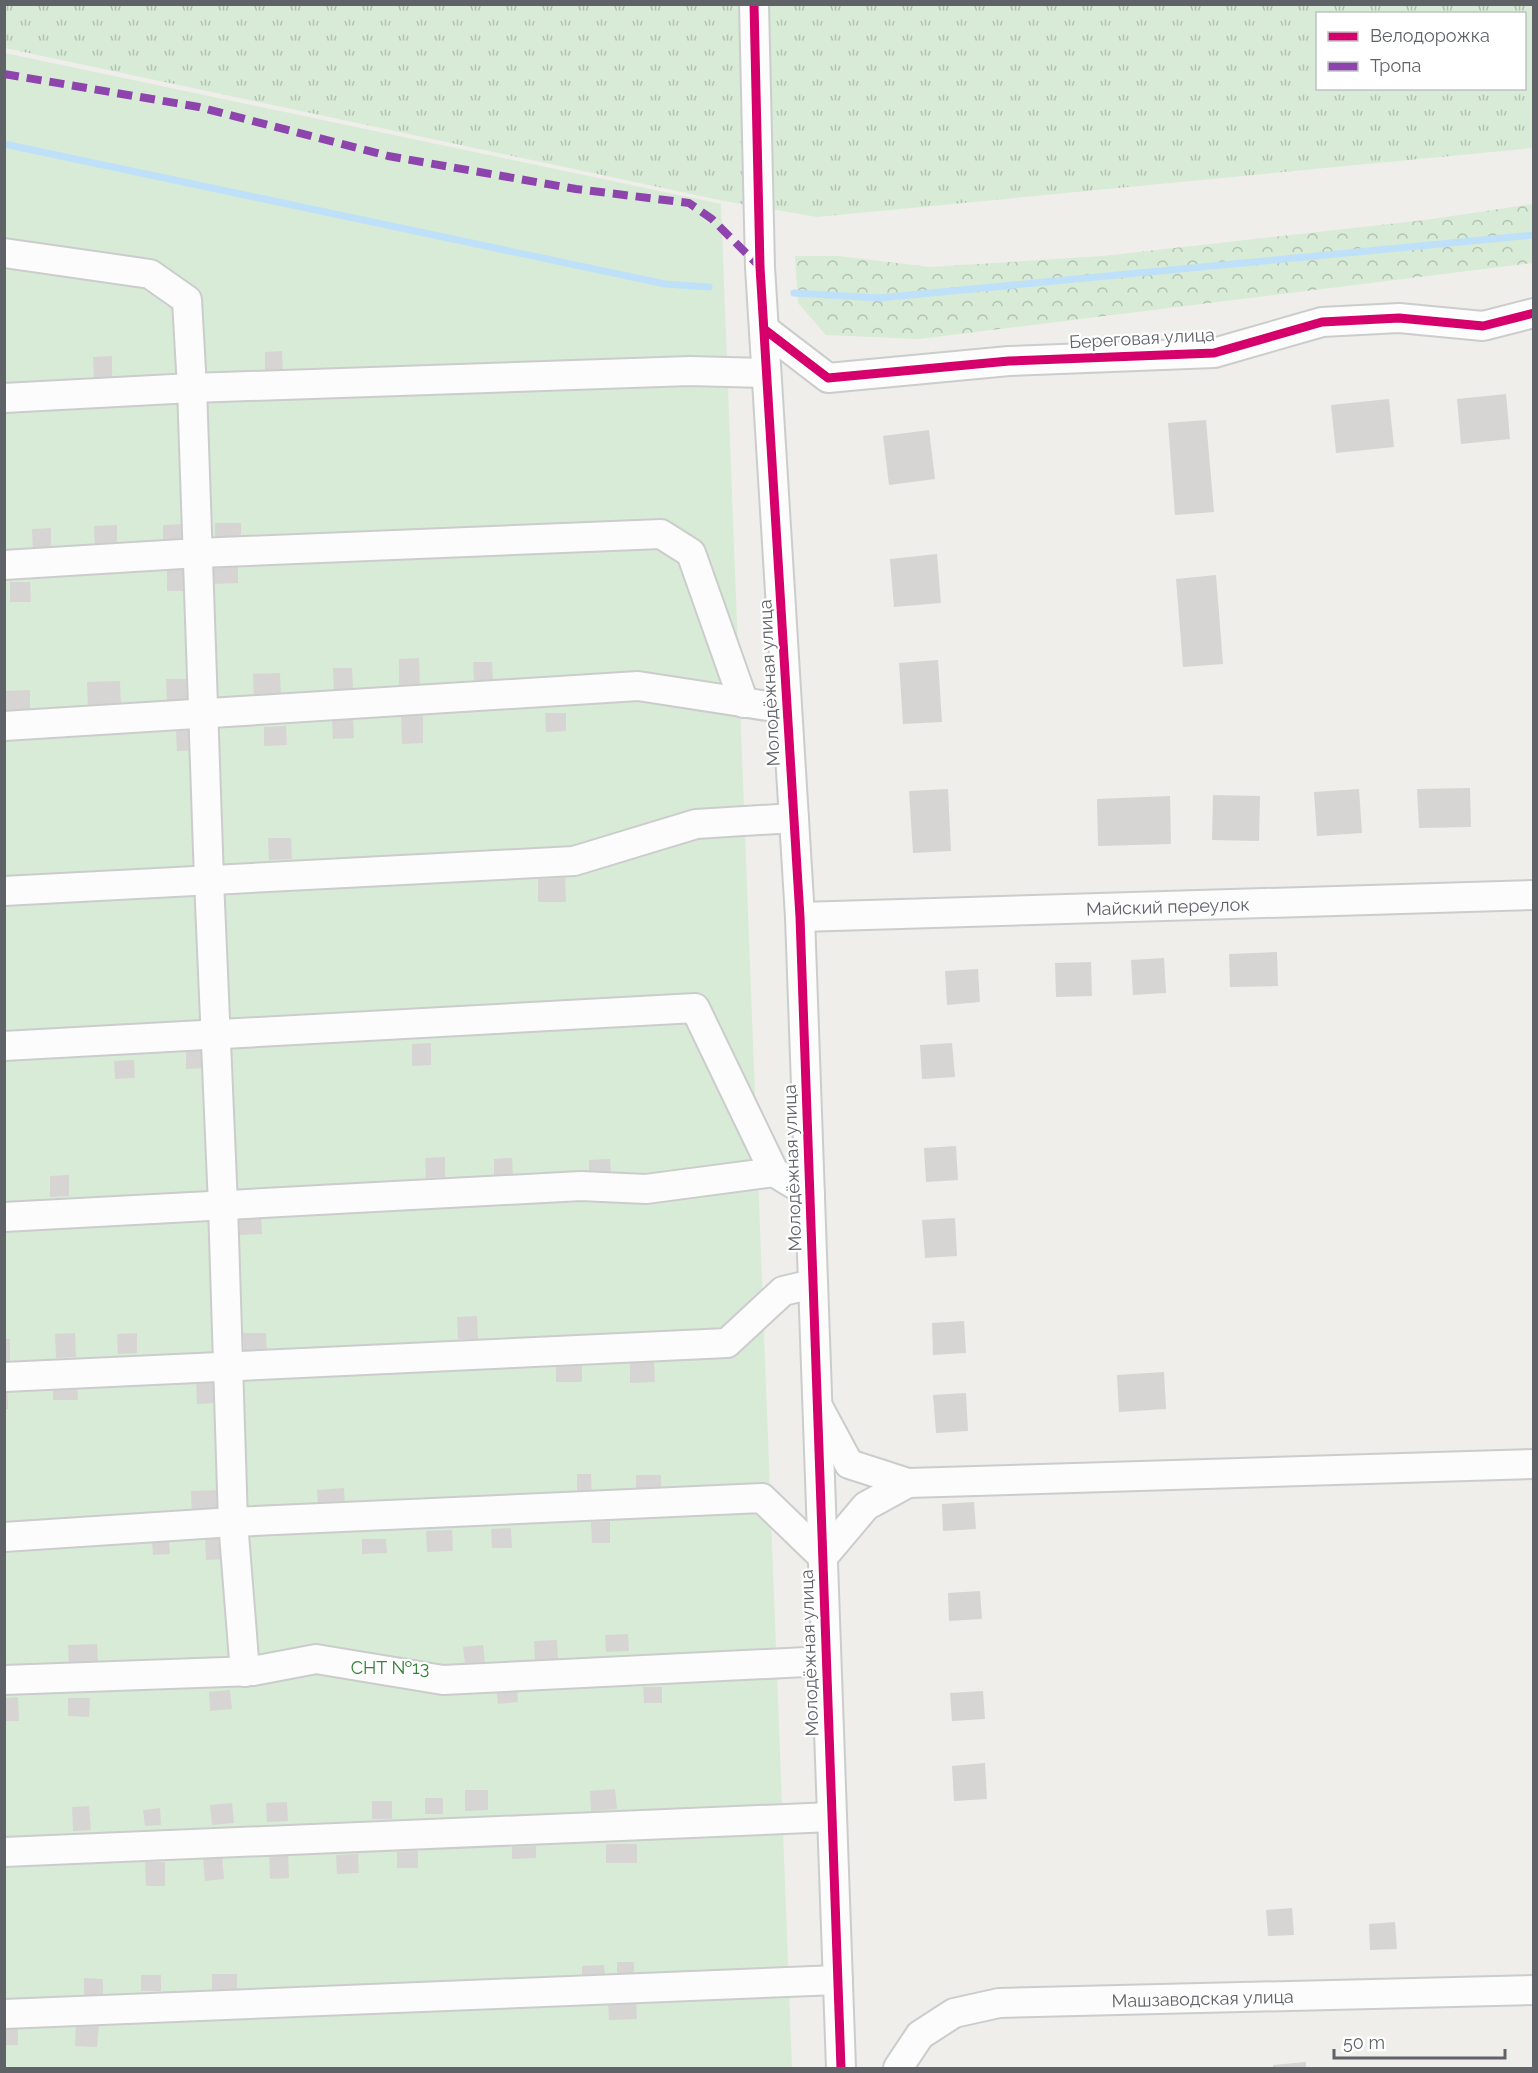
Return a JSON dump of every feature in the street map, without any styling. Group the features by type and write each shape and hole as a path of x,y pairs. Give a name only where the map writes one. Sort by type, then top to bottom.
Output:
{"street":[{"name":"Молодёжная улица","path":"754,4 760,267 800,917 841,2068"},
{"path":"4,253 150,274 187,300 198,553 208,880 223,1205 233,1522 245,1672"},
{"name":"Береговая улица","path":"764,329 828,378 1010,361 1214,353 1322,322 1399,318 1483,326 1533,313"},
{"path":"4,398 192,388 690,371 766,373"},
{"path":"4,565 198,553 661,534 691,553 744,703"},
{"path":"4,726 638,686 788,710"},
{"path":"4,891 574,861 696,824 794,818"},
{"name":"Майский переулок","path":"800,917 1533,895"},
{"path":"4,1046 695,1008 774,1172 810,1194"},
{"path":"4,1217 581,1186 646,1189 774,1172"},
{"path":"4,1377 727,1344 783,1291 813,1284"},
{"path":"817,1406 849,1464 908,1483 1533,1464"},
{"path":"4,1537 233,1522 762,1498 823,1557 866,1506 908,1483"},
{"path":"4,1680 245,1672 316,1659 443,1680 826,1661"},
{"path":"4,1852 832,1817"},
{"path":"4,2014 838,1980"},
{"name":"Машзаводская улица","path":"898,2068 920,2035 928,2029 954,2013 999,2003 1533,1990"}],"green space":[{"path":"5,4 1533,5 1533,148 817,217 724,201 5,48"},
{"name":"СНТ №13","path":"5,53 721,204 792,2068 5,2068"},
{"path":"1533,204 1533,263 919,339 826,335 798,303 795,256 839,256 930,267 1103,256 1425,220"}],"building":[{"path":"282,351 283,375 265,375 265,352"},
{"path":"112,356 112,382 94,383 93,357"},
{"path":"1506,394 1510,439 1461,444 1457,399"},
{"path":"1389,399 1394,447 1336,453 1331,405"},
{"path":"1206,420 1214,512 1175,515 1168,423"},
{"path":"929,430 935,479 889,485 883,436"},
{"path":"215,523 241,523 241,538 215,539"},
{"path":"184,524 184,544 163,545 163,525"},
{"path":"117,525 117,547 95,548 94,526"},
{"path":"51,528 51,551 33,552 32,529"},
{"path":"937,554 941,603 894,607 890,559"},
{"path":"238,567 238,583 212,584 211,568"},
{"path":"167,570 188,570 189,591 167,591"},
{"path":"1216,575 1223,664 1183,667 1176,579"},
{"path":"10,582 30,582 31,602 10,602"},
{"path":"419,658 420,686 399,686 399,659"},
{"path":"938,660 942,722 903,724 899,663"},
{"path":"473,662 492,662 493,682 474,683"},
{"path":"333,668 352,668 353,690 334,691"},
{"path":"280,673 281,697 254,698 253,674"},
{"path":"166,679 194,679 195,704 167,705"},
{"path":"120,681 121,707 88,707 87,682"},
{"path":"30,690 30,715 4,715 4,691"},
{"path":"545,713 566,713 566,731 546,732"},
{"path":"423,715 423,743 402,744 401,716"},
{"path":"353,718 354,738 333,739 332,719"},
{"path":"286,726 287,745 264,746 264,727"},
{"path":"197,730 197,750 177,751 176,731"},
{"path":"1470,788 1471,827 1419,828 1417,789"},
{"path":"948,789 951,851 913,853 909,791"},
{"path":"1359,789 1362,833 1317,836 1314,792"},
{"path":"1213,795 1260,796 1259,841 1212,840"},
{"path":"1170,796 1171,844 1098,846 1097,799"},
{"path":"268,838 291,838 292,859 269,860"},
{"path":"565,878 566,902 538,902 538,879"},
{"path":"1277,952 1278,986 1230,987 1229,954"},
{"path":"1164,958 1166,993 1133,995 1131,960"},
{"path":"1091,962 1092,996 1056,997 1055,963"},
{"path":"978,969 980,1002 947,1005 945,971"},
{"path":"431,1043 431,1065 412,1066 412,1044"},
{"path":"952,1043 955,1077 922,1079 920,1045"},
{"path":"205,1050 206,1068 186,1069 186,1051"},
{"path":"134,1060 135,1078 115,1079 114,1061"},
{"path":"956,1146 958,1180 926,1182 924,1148"},
{"path":"445,1157 445,1177 426,1178 425,1158"},
{"path":"512,1158 513,1177 494,1178 494,1159"},
{"path":"610,1159 611,1175 589,1175 589,1160"},
{"path":"69,1175 69,1196 50,1197 50,1176"},
{"path":"261,1213 262,1234 240,1235 239,1214"},
{"path":"955,1218 957,1256 925,1258 922,1220"},
{"path":"477,1316 478,1339 458,1339 457,1317"},
{"path":"964,1321 966,1353 933,1355 932,1323"},
{"path":"75,1333 76,1357 56,1358 55,1334"},
{"path":"137,1333 137,1353 118,1354 117,1334"},
{"path":"243,1333 266,1333 267,1351 244,1352"},
{"path":"4,1339 10,1339 10,1362 4,1362"},
{"path":"654,1361 655,1382 630,1383 630,1362"},
{"path":"582,1363 582,1382 556,1382 556,1364"},
{"path":"1164,1372 1166,1409 1119,1412 1117,1375"},
{"path":"196,1380 216,1380 216,1403 197,1404"},
{"path":"77,1382 78,1400 53,1400 53,1383"},
{"path":"4,1386 7,1386 8,1409 4,1409"},
{"path":"966,1393 968,1431 936,1433 933,1395"},
{"path":"577,1474 591,1474 592,1497 577,1497"},
{"path":"636,1475 661,1475 661,1493 636,1494"},
{"path":"344,1488 345,1507 318,1508 317,1490"},
{"path":"219,1490 220,1514 192,1515 191,1491"},
{"path":"974,1502 976,1529 943,1531 942,1504"},
{"path":"610,1521 610,1543 592,1543 591,1522"},
{"path":"511,1528 512,1548 492,1548 491,1529"},
{"path":"452,1530 453,1551 427,1552 426,1531"},
{"path":"205,1538 225,1538 226,1559 206,1560"},
{"path":"362,1539 386,1539 387,1553 362,1554"},
{"path":"152,1540 169,1540 170,1554 153,1555"},
{"path":"980,1591 982,1619 949,1621 948,1593"},
{"path":"628,1634 629,1651 606,1652 605,1635"},
{"path":"557,1640 558,1659 535,1661 534,1641"},
{"path":"97,1644 98,1665 69,1666 68,1645"},
{"path":"483,1645 485,1663 465,1665 463,1647"},
{"path":"517,1685 518,1702 498,1704 496,1687"},
{"path":"643,1687 662,1687 662,1703 644,1703"},
{"path":"230,1690 232,1709 210,1711 209,1692"},
{"path":"983,1691 985,1719 952,1721 950,1693"},
{"path":"18,1697 19,1721 4,1721 4,1698"},
{"path":"68,1698 90,1698 89,1717 68,1716"},
{"path":"985,1763 987,1799 954,1801 952,1766"},
{"path":"615,1789 617,1809 591,1811 590,1791"},
{"path":"465,1790 488,1790 488,1810 465,1811"},
{"path":"425,1798 443,1798 443,1814 425,1814"},
{"path":"372,1801 392,1801 392,1819 372,1819"},
{"path":"287,1802 288,1821 267,1822 266,1803"},
{"path":"232,1803 234,1823 212,1825 210,1805"},
{"path":"89,1806 91,1830 73,1831 72,1807"},
{"path":"160,1808 161,1825 145,1826 143,1810"},
{"path":"606,1844 637,1844 637,1863 606,1863"},
{"path":"536,1846 536,1858 512,1859 512,1847"},
{"path":"418,1851 418,1868 397,1868 397,1852"},
{"path":"288,1853 289,1878 270,1879 269,1854"},
{"path":"358,1854 359,1873 337,1874 336,1855"},
{"path":"222,1856 224,1879 205,1881 203,1859"},
{"path":"145,1862 165,1862 165,1886 146,1886"},
{"path":"1292,1908 1294,1935 1268,1936 1266,1910"},
{"path":"1395,1922 1397,1949 1370,1950 1369,1924"},
{"path":"617,1962 634,1962 634,1979 617,1979"},
{"path":"604,1965 605,1977 582,1978 582,1966"},
{"path":"212,1974 237,1974 237,1991 212,1991"},
{"path":"141,1975 161,1975 161,1991 141,1991"},
{"path":"84,1978 103,1979 103,1997 84,1996"},
{"path":"636,1998 637,2019 609,2020 608,2000"},
{"path":"76,2022 99,2024 97,2047 75,2046"},
{"path":"18,2029 18,2045 4,2045 4,2030"},
{"path":"1306,2062 1306,2068 1273,2068 1273,2065"}],"waterway":[{"path":"4,144 665,284 709,287"},
{"path":"794,293 879,298 1534,235"}],"marked path":[{"path":"4,74 199,107 388,156 576,189 689,203 712,219 760,267"}],"cycle path":[{"path":"754,4 760,267 800,917 841,2068"},
{"path":"764,329 828,378 1009,361 1214,353 1322,322 1399,318 1483,326 1534,313"}]}
